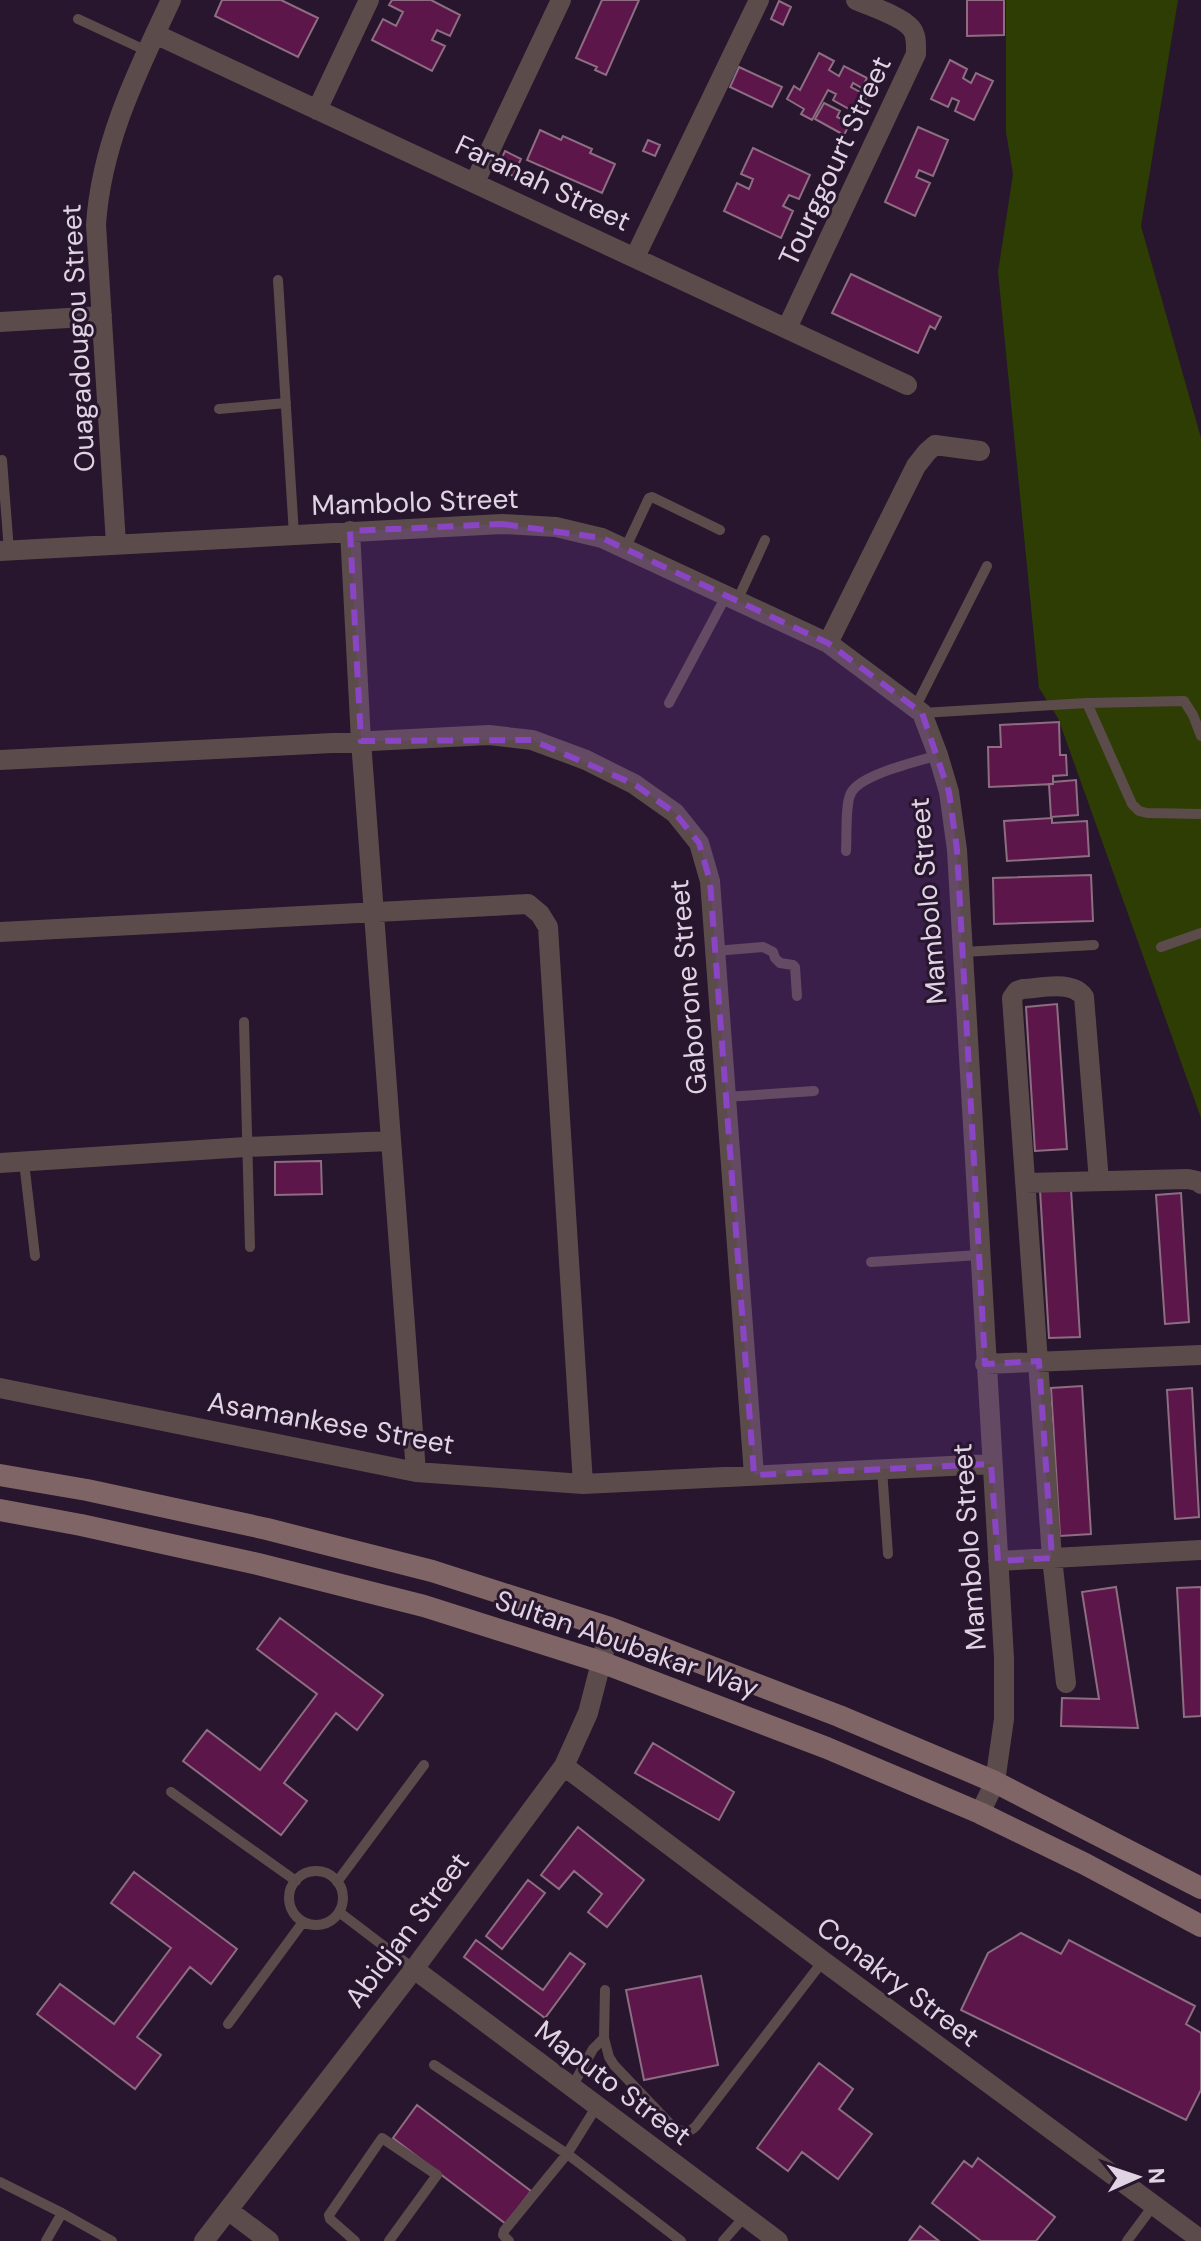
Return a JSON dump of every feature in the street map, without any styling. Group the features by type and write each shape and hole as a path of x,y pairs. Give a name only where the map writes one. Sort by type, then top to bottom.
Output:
{"main road":[{"name":"Sultan Abubakar Way","path":"0,1475 87,1490 267,1529 432,1571 610,1628 839,1716 995,1782 1201,1888"},
{"name":"Sultan Abubakar Way","path":"0,1510 258,1564 424,1606 601,1662 827,1748 980,1813 1201,1926"}],"street":[{"name":"Ouagadougou Street","path":"116,544 96,225 101,177 121,111 171,0"},
{"path":"317,110 369,0"},
{"path":"475,182 561,0"},
{"path":"635,257 759,0"},
{"name":"Tourggourt Street","path":"787,328 916,54 912,28 856,0"},
{"name":"Faranah Street","path":"151,42 317,110 907,385"},
{"path":"0,322 102,316"},
{"path":"828,643 916,466 927,452 935,445 980,451"},
{"name":"Mambolo Street","path":"4,551 502,524 556,527 602,538 828,643 918,710 938,755 949,792 957,850 1004,1658 1004,1719 995,1782 980,1813"},
{"path":"350,531 361,741 416,1472"},
{"name":"Gaborone Street","path":"0,760 489,735 532,740 586,760 634,784 675,813 699,843 710,881 754,1475"},
{"path":"0,932 528,904 540,914 548,927 583,1484"},
{"path":"1066,1683 1052,1558 1025,1183 1012,998 1017,991 1071,987 1084,997 1099,1181"},
{"path":"0,1163 391,1141"},
{"path":"1025,1183 1188,1179 1201,1184"},
{"path":"985,1364 1201,1355"},
{"name":"Asamankese Street","path":"0,1388 416,1472 583,1484 991,1464"},
{"path":"998,1561 1201,1550"},
{"name":"Abidjan Street","path":"204,2241 414,1969 564,1766 588,1713 610,1628"},
{"name":"Conakry Street","path":"564,1766 1201,2240"},
{"name":"Maputo Street","path":"414,1969 778,2241"},
{"path":"228,2210 269,2241"}],"lane":[{"path":"78,19 151,42"},
{"path":"278,280 294,535"},
{"path":"219,409 286,403"},
{"path":"2,460 4,551"},
{"path":"625,549 652,497 720,530"},
{"path":"669,703 765,540"},
{"path":"987,566 918,710 1184,701 1201,736"},
{"path":"1087,703 1132,804 1139,811 1201,814"},
{"path":"846,851 849,795 857,785 938,755"},
{"path":"1161,947 1201,933"},
{"path":"963,952 1094,945"},
{"path":"715,951 769,949 780,963 795,967 797,996"},
{"path":"244,1022 250,1247"},
{"path":"726,1097 814,1091"},
{"path":"24,1162 35,1256"},
{"path":"871,1262 979,1255"},
{"path":"882,1469 888,1554"},
{"path":"337,1882 424,1765"},
{"path":"171,1792 296,1881"},
{"path":"319,1871 337,1882 343,1902 332,1920 323,1925 312,1925 295,1915 289,1895 296,1881 309,1872 319,1871"},
{"path":"339,1912 414,1969"},
{"path":"228,2024 303,1922"},
{"path":"605,1990 604,2038 614,2065 673,2127 684,2132 693,2130 823,1961"},
{"path":"572,2087 593,2049 604,2038"},
{"path":"434,2065 567,2154 681,2241"},
{"path":"509,2241 503,2235 504,2231 567,2154 597,2106"},
{"path":"355,2241 329,2215 382,2138 437,2175 389,2241"},
{"path":"0,2182 112,2241"},
{"path":"1127,2241 1153,2206"},
{"path":"46,2241 62,2213"},
{"path":"723,2241 745,2216"}],"highlighted area":[{"path":"502,524 602,538 828,643 922,713 949,792 957,850 985,1364 1039,1361 1052,1558 998,1561 991,1464 754,1475 710,881 699,843 675,813 634,784 532,740 361,741 350,531"}],"green space":[{"path":"1006,0 1178,0 1141,226 1201,438 1201,1118 1058,718 1039,688 998,272 1013,174 1006,132"}],"building":[{"path":"222,0 281,0 318,18 298,57 215,16"},
{"path":"392,0 431,0 460,15 450,36 437,30 432,40 445,46 432,71 372,40 383,19 396,26 403,12 389,5"},
{"path":"602,0 639,0 606,75 595,70 597,67 576,58"},
{"path":"967,0 1004,0 1004,35 967,36"},
{"path":"779,1 791,7 783,25 771,19"},
{"path":"819,53 834,61 829,70 839,76 844,66 867,78 862,88 853,83 851,87 867,96 858,114 833,100 836,94 828,90 812,120 801,114 804,109 787,99 794,86 800,90"},
{"path":"950,60 967,69 963,78 971,83 976,73 993,81 974,120 955,111 959,101 952,98 948,107 931,99"},
{"path":"739,67 782,87 772,107 730,87"},
{"path":"824,103 840,111 837,117 850,123 844,135 815,119"},
{"path":"918,127 948,140 933,176 919,170 916,177 930,183 915,216 885,202"},
{"path":"540,130 592,149 590,153 615,164 602,193 527,160"},
{"path":"648,140 660,145 655,156 643,151"},
{"path":"753,148 810,175 799,199 789,195 783,206 793,211 781,238 724,211 737,183 749,189 753,179 741,174"},
{"path":"505,151 521,159 513,176 497,168"},
{"path":"851,274 941,317 935,329 930,326 918,353 832,313"},
{"path":"1059,722 1060,755 1066,755 1067,775 1053,776 1053,784 989,787 988,747 1001,747 1000,725"},
{"path":"1076,780 1078,815 1051,817 1049,784"},
{"path":"1052,818 1052,823 1087,821 1089,856 1007,861 1004,821"},
{"path":"1091,875 1093,921 994,924 993,878"},
{"path":"1057,1004 1067,1149 1035,1151 1026,1007"},
{"path":"321,1161 322,1194 275,1195 275,1162"},
{"path":"1071,1189 1080,1337 1049,1338 1040,1190"},
{"path":"1181,1193 1189,1322 1165,1324 1156,1195"},
{"path":"1082,1386 1091,1534 1060,1536 1051,1388"},
{"path":"1192,1388 1199,1517 1175,1519 1167,1390"},
{"path":"1116,1587 1138,1728 1061,1726 1062,1698 1099,1699 1082,1592"},
{"path":"1201,1587 1201,1716 1184,1717 1177,1588"},
{"path":"280,1618 383,1695 357,1730 336,1713 284,1783 307,1801 281,1835 183,1761 207,1730 260,1770 317,1694 257,1649"},
{"path":"653,1743 734,1792 719,1820 635,1773"},
{"path":"578,1827 644,1880 607,1927 588,1912 602,1894 574,1871 559,1889 541,1875"},
{"path":"134,1872 237,1949 211,1984 190,1967 137,2037 161,2055 135,2089 37,2014 60,1984 114,2024 171,1948 111,1903"},
{"path":"528,1880 545,1893 502,1949 486,1936"},
{"path":"1021,1933 1061,1954 1069,1940 1195,2006 1186,2024 1201,2033 1201,2090 1186,2120 961,2010 988,1953"},
{"path":"476,1940 543,1990 570,1953 585,1964 545,2018 464,1957"},
{"path":"701,1976 718,2065 644,2080 626,1990"},
{"path":"819,2063 853,2089 839,2109 872,2134 838,2179 802,2152 788,2171 757,2148"},
{"path":"417,2105 531,2191 506,2224 393,2138"},
{"path":"978,2158 1055,2217 1036,2241 981,2241 932,2203 964,2161 972,2167"},
{"path":"920,2226 939,2241 909,2241"}]}
